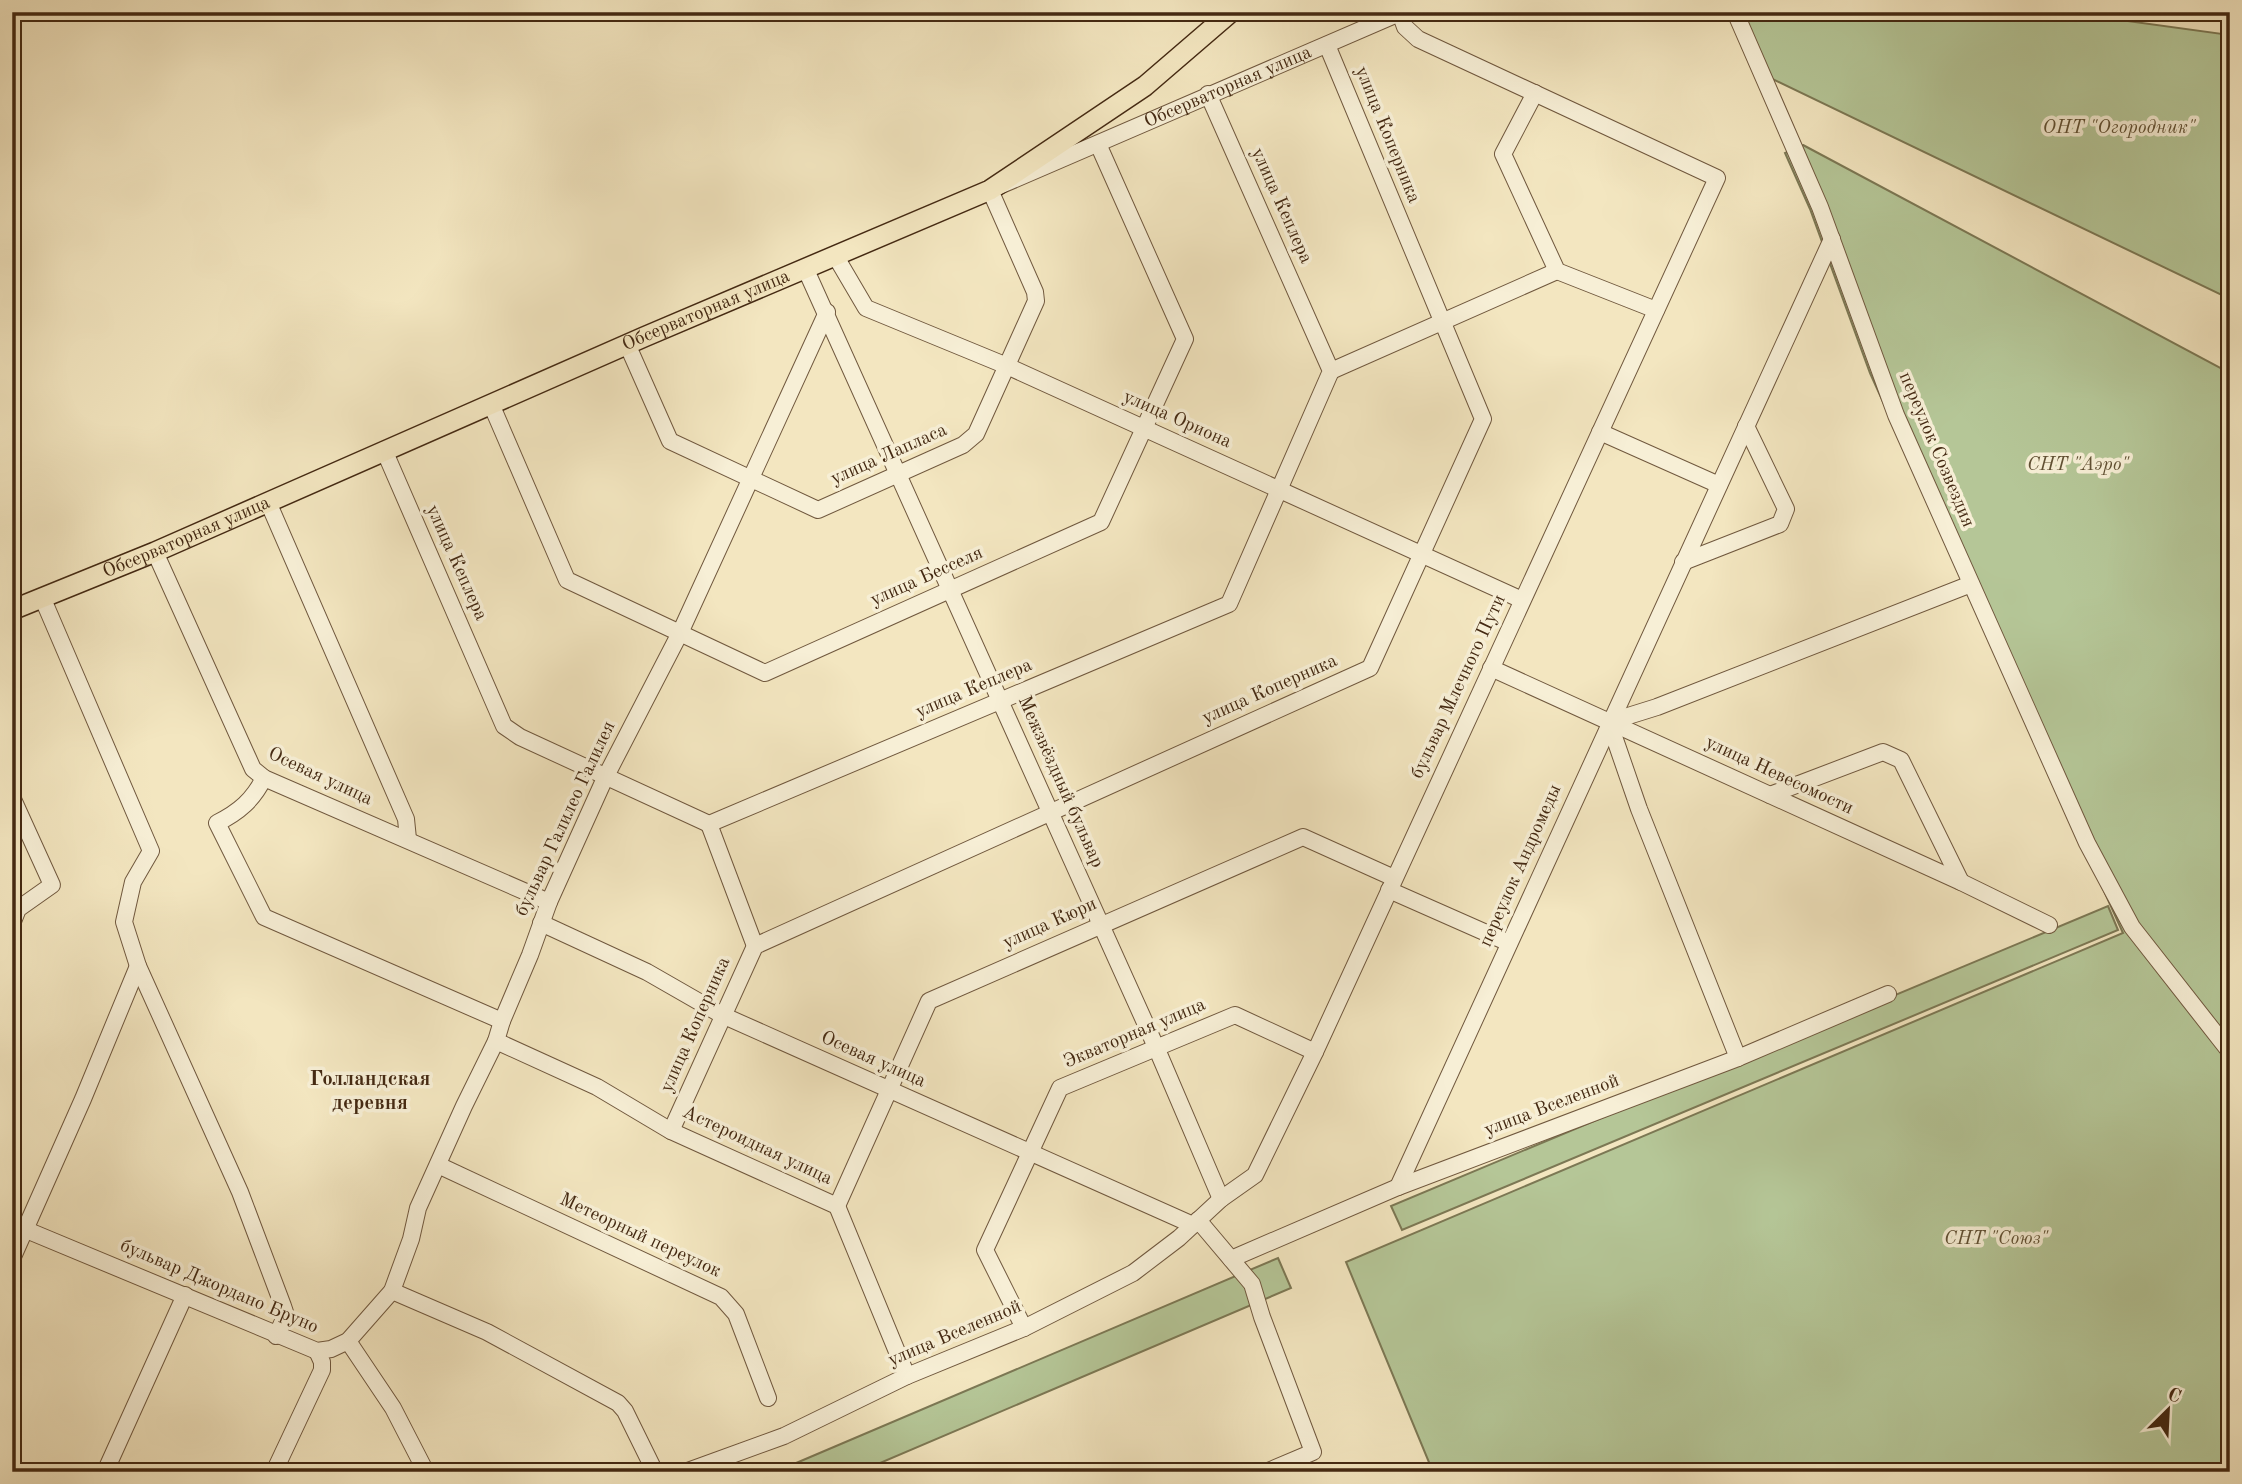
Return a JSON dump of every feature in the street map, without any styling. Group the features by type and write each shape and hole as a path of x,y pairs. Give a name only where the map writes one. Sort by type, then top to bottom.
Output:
{"main road":[{"path":"990,190 1145,86 1231,12"},
{"name":"Обсерваторная улица","path":"12,610 155,552 627,344 990,190"}],"street":[{"name":"переулок Созвездия","path":"1735,12 1832,239 1896,415 2087,843 2132,927 2230,1052"},
{"name":"Обсерваторная улица","path":"990,190 1401,13"},
{"path":"1401,13 1405,27 1418,39 1535,93 1503,154 1557,271 1656,310"},
{"name":"улица Коперника","path":"671,1131 754,946 1370,668 1483,419 1326,45"},
{"name":"бульвар Млечного Пути","path":"1221,1199 1255,1175 1315,1052 1717,178 1535,93"},
{"name":"улица Кеплера","path":"384,450 504,726 520,737 605,778 709,824 1229,604 1331,370 1208,94"},
{"name":"улица Бесселя","path":"491,404 567,580 765,673 1101,522 1185,339 1098,144"},
{"name":"улица Лапласа","path":"627,344 670,441 818,510 963,445 976,434 1034,309 1035,292 990,190"},
{"name":"переулок Андромеды","path":"1398,1187 1832,239"},
{"name":"улица Ориона","path":"836,257 866,308 1007,366 1522,600"},
{"name":"Межзвёздный бульвар","path":"806,270 1156,1047 1221,1199"},
{"path":"1331,370 1557,271"},
{"name":"бульвар Галилео Галилея","path":"348,1341 392,1291 411,1239 418,1208 496,1041 549,902 605,778 680,633 827,312"},
{"path":"1683,562 1780,524 1786,509 1746,426"},
{"path":"1600,432 1719,485"},
{"path":"268,502 406,820 408,839"},
{"name":"Осевая улица","path":"155,552 253,769 264,778 549,902"},
{"path":"1738,1058 1639,809 1609,722 1657,707 1970,584"},
{"path":"42,597 152,851 133,882 124,922 138,967 240,1192 284,1307 286,1315 276,1336"},
{"name":"улица Невесомости","path":"1491,668 1961,882 2049,925"},
{"path":"1770,795 1883,752 1901,761 1961,882"},
{"path":"264,778 255,796 235,814 217,823 264,917 502,1021"},
{"path":"12,797 52,885 18,909 12,923"},
{"path":"709,824 754,946"},
{"name":"улица Кюри","path":"837,1206 929,1001 1303,837 1509,943"},
{"name":"Осевая улица","path":"541,923 648,972 722,1015 1029,1154 1195,1223"},
{"path":"12,1259 19,1227 83,1099 138,967"},
{"name":"улица Вселенной","path":"1231,1259 1398,1187 1738,1058 1888,994"},
{"name":"Экваторная улица","path":"1024,1328 985,1250 1060,1088 1235,1015 1315,1052"},
{"name":"Астероидная улица","path":"496,1041 597,1087 671,1131 837,1206 908,1376"},
{"name":"Метеорный переулок","path":"438,1165 721,1297 736,1314 768,1398"},
{"name":"улица Вселенной","path":"685,1472 784,1436 908,1376 1024,1328 1133,1273 1221,1199"},
{"path":"1195,1223 1252,1284 1313,1452 1266,1472"},
{"name":"бульвар Джордано Бруно","path":"19,1227 317,1351 331,1349 348,1341"},
{"path":"392,1291 487,1332 618,1402 625,1411 654,1472"},
{"path":"105,1472 184,1295"},
{"path":"348,1341 393,1409 426,1472"},
{"path":"274,1472 322,1370 317,1351"}],"green space":[{"name":"ОНТ \"Огородник\"","path":"1736,12 2062,12 2230,35 2230,299 1764,75"},
{"name":"СНТ \"Союз\"","path":"1803,145 2230,373 2230,1472 1433,1472 1346,1262 2123,933 1870,373 1810,209 1785,153"},
{"path":"2108,906 2118,930 1402,1230 1391,1206"},
{"path":"1278,1258 1291,1288 859,1472 775,1472"}],"district":[{"name":"Голландская деревня","path":"370,1091"}],"park label":[{"name":"СНТ \"Аэро\"","path":"2078,465"}]}
